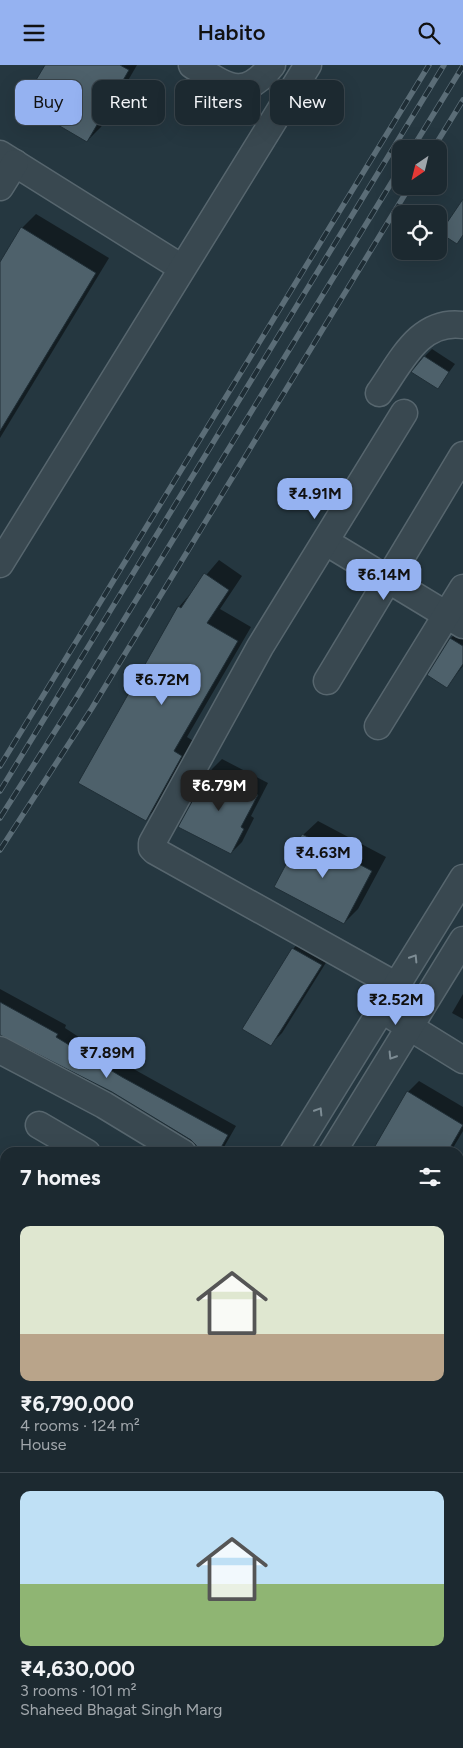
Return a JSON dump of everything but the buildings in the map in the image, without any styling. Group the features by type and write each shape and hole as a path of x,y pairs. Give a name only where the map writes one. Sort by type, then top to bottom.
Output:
{"street":[{"path":"192,65 224,85 240,89 254,83 272,65"},
{"path":"0,564 308,65"},
{"path":"0,187 7,158 182,268"},
{"path":"379,393 419,337 432,329 445,325 462,324"},
{"path":"397,986 152,847 155,837 260,647 404,413"},
{"path":"327,681 387,578 463,455"},
{"path":"326,542 455,620"},
{"path":"378,726 455,620 463,588"},
{"path":"297,1147 463,878"},
{"path":"336,1147 463,940"},
{"path":"381,1010 463,1059"},
{"path":"0,1050 104,1105 173,1147"},
{"path":"39,1125 77,1147"}],"railway":[{"path":"0,766 429,65"},
{"path":"0,791 444,65"},
{"path":"418,140 463,66"},
{"path":"439,140 463,100"},
{"path":"0,818 78,695 392,182"},
{"path":"0,850 92,708 405,195"}]}
